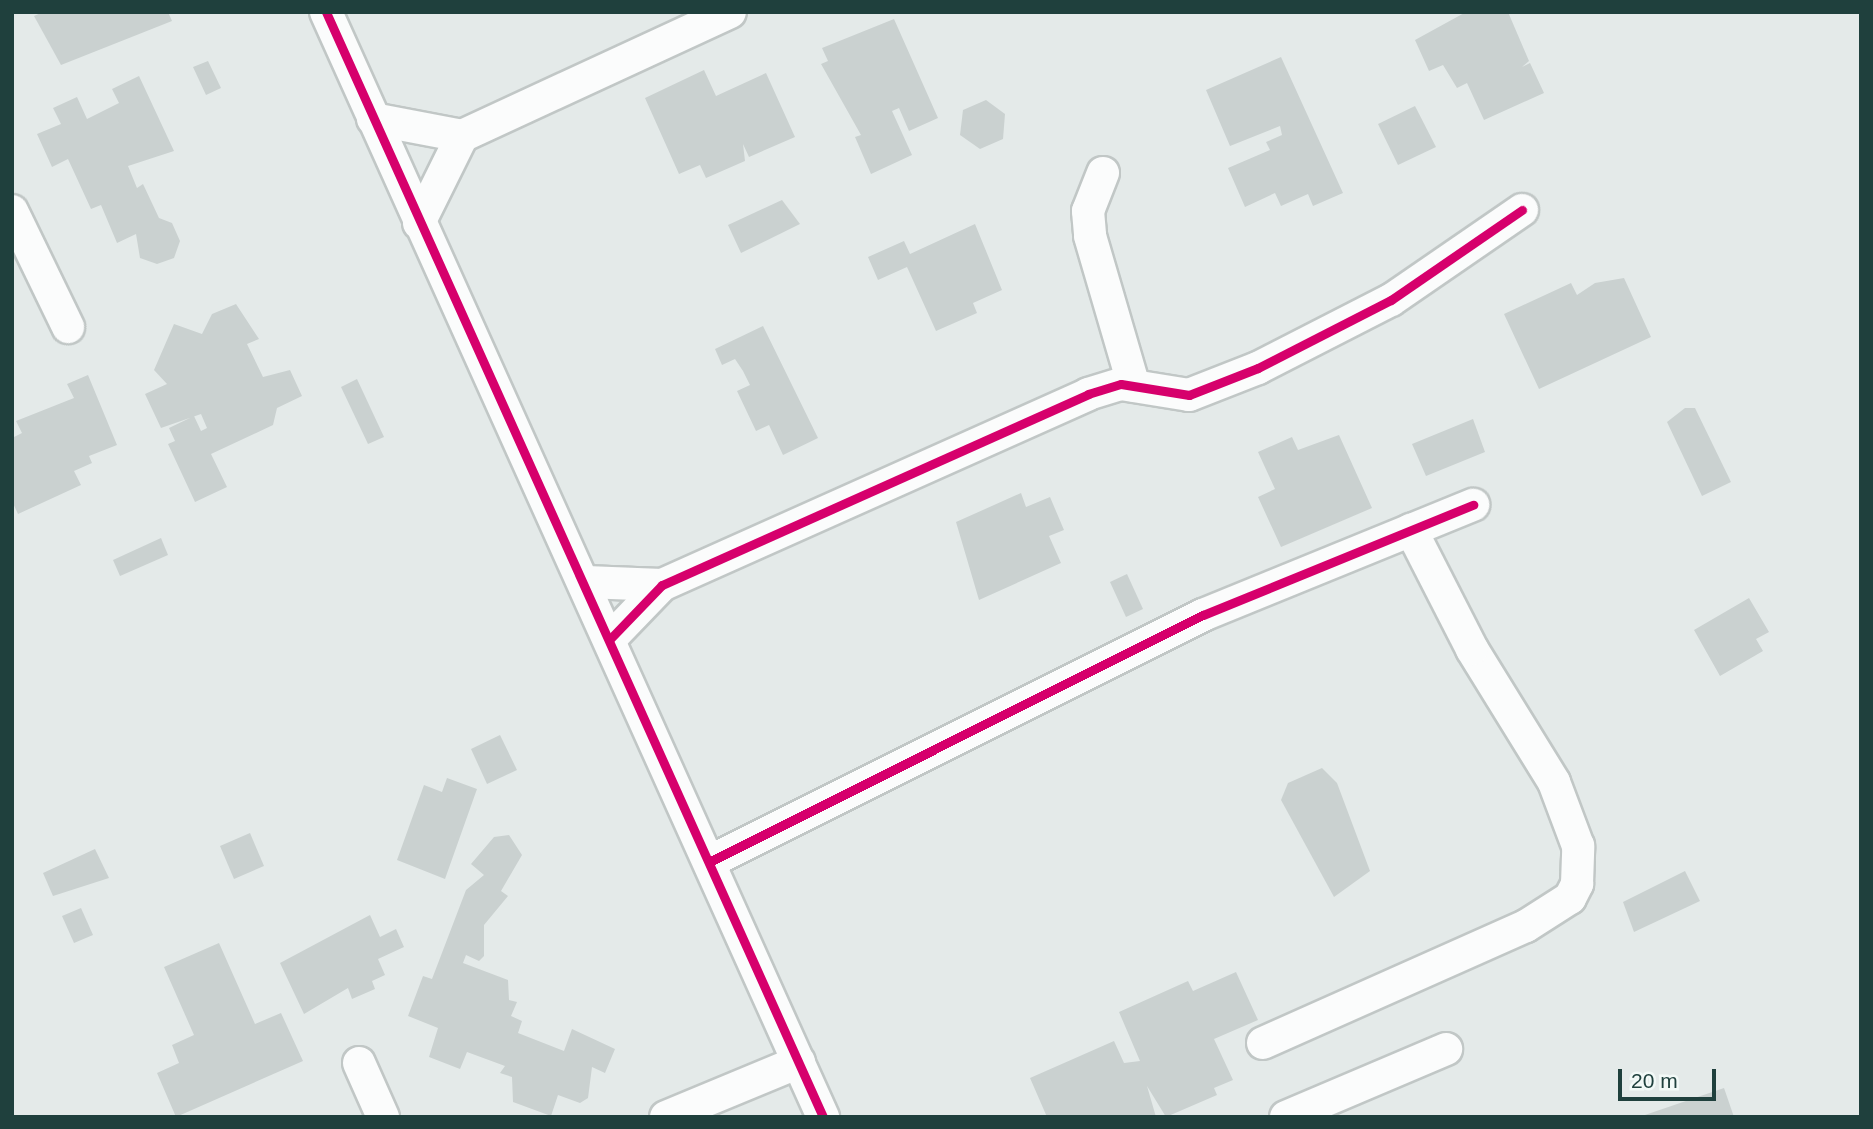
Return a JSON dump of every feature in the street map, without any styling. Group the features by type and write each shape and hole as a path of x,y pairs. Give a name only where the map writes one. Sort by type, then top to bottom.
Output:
{"street":[{"path":"326,12 419,223 586,582 824,1117"},
{"path":"373,118 462,136 730,12"},
{"path":"419,223 462,136"},
{"path":"1103,173 1088,211 1090,236 1135,387"},
{"path":"610,639 662,585 1100,389 1135,387 1189,395 1258,368 1391,300 1522,210"},
{"path":"12,211 68,327"},
{"path":"709,862 1203,615 1473,505"},
{"path":"1263,1043 1526,926 1570,898 1577,884 1578,846 1554,782 1472,649 1411,530"},
{"path":"586,582 662,585"},
{"path":"1286,1117 1446,1049"},
{"path":"666,1117 799,1062"},
{"path":"359,1063 383,1117"}],"building":[{"path":"43,12 168,12 172,21 61,65 34,16"},
{"path":"1466,12 1508,12 1529,61 1522,67 1530,63 1544,93 1484,120 1467,83 1457,88 1443,65 1429,71 1415,40"},
{"path":"894,19 938,118 909,131 899,108 892,111 912,155 871,174 855,137 861,135 821,64 828,61 822,48"},
{"path":"1281,57 1343,193 1313,206 1308,194 1281,206 1275,193 1245,207 1228,168 1270,150 1266,142 1282,135 1280,126 1230,146 1206,90"},
{"path":"208,61 221,88 206,95 193,67"},
{"path":"704,70 716,96 766,73 795,137 749,157 743,144 745,161 706,178 700,165 679,174 645,98"},
{"path":"139,76 174,151 128,166 137,188 143,184 159,218 172,223 180,241 174,258 157,264 140,258 136,234 117,243 101,205 91,209 68,159 52,167 37,134 61,124 53,108 77,97 87,119 119,103 112,89"},
{"path":"986,100 1005,114 1003,139 980,149 960,135 963,110"},
{"path":"1415,106 1436,147 1398,165 1378,124"},
{"path":"782,200 800,224 741,253 728,225"},
{"path":"975,224 1002,290 973,303 977,313 936,331 907,267 878,280 868,257 904,241 910,254"},
{"path":"1624,278 1651,337 1539,389 1504,314 1571,283 1577,295 1595,283"},
{"path":"236,304 259,339 247,344 263,377 290,370 302,396 277,408 273,425 211,454 227,487 195,502 168,444 175,441 169,428 191,418 161,428 145,394 167,384 154,370 174,324 202,334 212,314","holes":["201,414 207,428 201,431 194,416"]},
{"path":"763,326 818,438 783,455 769,425 756,431 737,391 750,385 743,371 735,359 722,365 715,349"},
{"path":"88,375 117,445 89,456 92,463 74,471 81,485 18,514 12,501 12,438 22,433 16,421 74,398 67,384"},
{"path":"357,379 384,437 368,444 341,387"},
{"path":"1685,408 1695,408 1731,482 1702,496 1667,422"},
{"path":"1473,419 1485,452 1426,476 1412,444"},
{"path":"1339,435 1372,508 1281,547 1258,497 1275,489 1258,452 1292,437 1298,450"},
{"path":"1021,493 1026,507 1050,497 1064,530 1049,536 1061,563 979,600 956,522"},
{"path":"161,538 168,555 120,576 113,560"},
{"path":"1127,574 1143,609 1126,617 1110,582"},
{"path":"1749,598 1769,632 1756,639 1763,651 1720,676 1694,630"},
{"path":"500,735 517,770 487,784 471,749"},
{"path":"1322,768 1337,783 1370,871 1334,897 1281,800 1288,783"},
{"path":"447,778 477,789 445,879 397,860 424,785 442,792"},
{"path":"250,833 264,866 234,879 220,846"},
{"path":"509,835 522,855 501,891 508,896 484,925 484,956 479,961 466,955 463,963 508,980 509,1000 517,1002 511,1016 522,1021 518,1033 564,1051 572,1029 615,1049 605,1073 592,1067 588,1098 580,1103 558,1095 551,1116 513,1102 512,1077 500,1073 505,1066 467,1052 460,1069 429,1057 438,1028 408,1016 423,976 432,979 466,890 484,875 471,864 494,837"},
{"path":"95,849 109,878 53,896 43,873"},
{"path":"1685,871 1700,901 1634,932 1623,902"},
{"path":"81,908 93,935 74,943 62,916"},
{"path":"370,915 380,937 396,929 404,947 378,959 385,975 372,981 375,989 352,999 348,988 304,1014 280,963"},
{"path":"219,943 255,1024 281,1013 303,1061 176,1117 157,1073 179,1063 172,1045 194,1035 164,967"},
{"path":"1236,972 1258,1020 1214,1039 1233,1080 1214,1088 1217,1095 1166,1117 1147,1086 1156,1117 1047,1117 1030,1078 1114,1041 1124,1063 1140,1061 1119,1012 1188,981 1193,991"},
{"path":"1724,1088 1734,1117 1642,1117 1642,1116"}],"cycle path":[{"path":"326,12 823,1117"},
{"path":"610,639 662,585 1088,394 1121,384 1189,395 1258,368 1391,300 1522,210"},
{"path":"709,862 1203,615 1473,505"}]}
